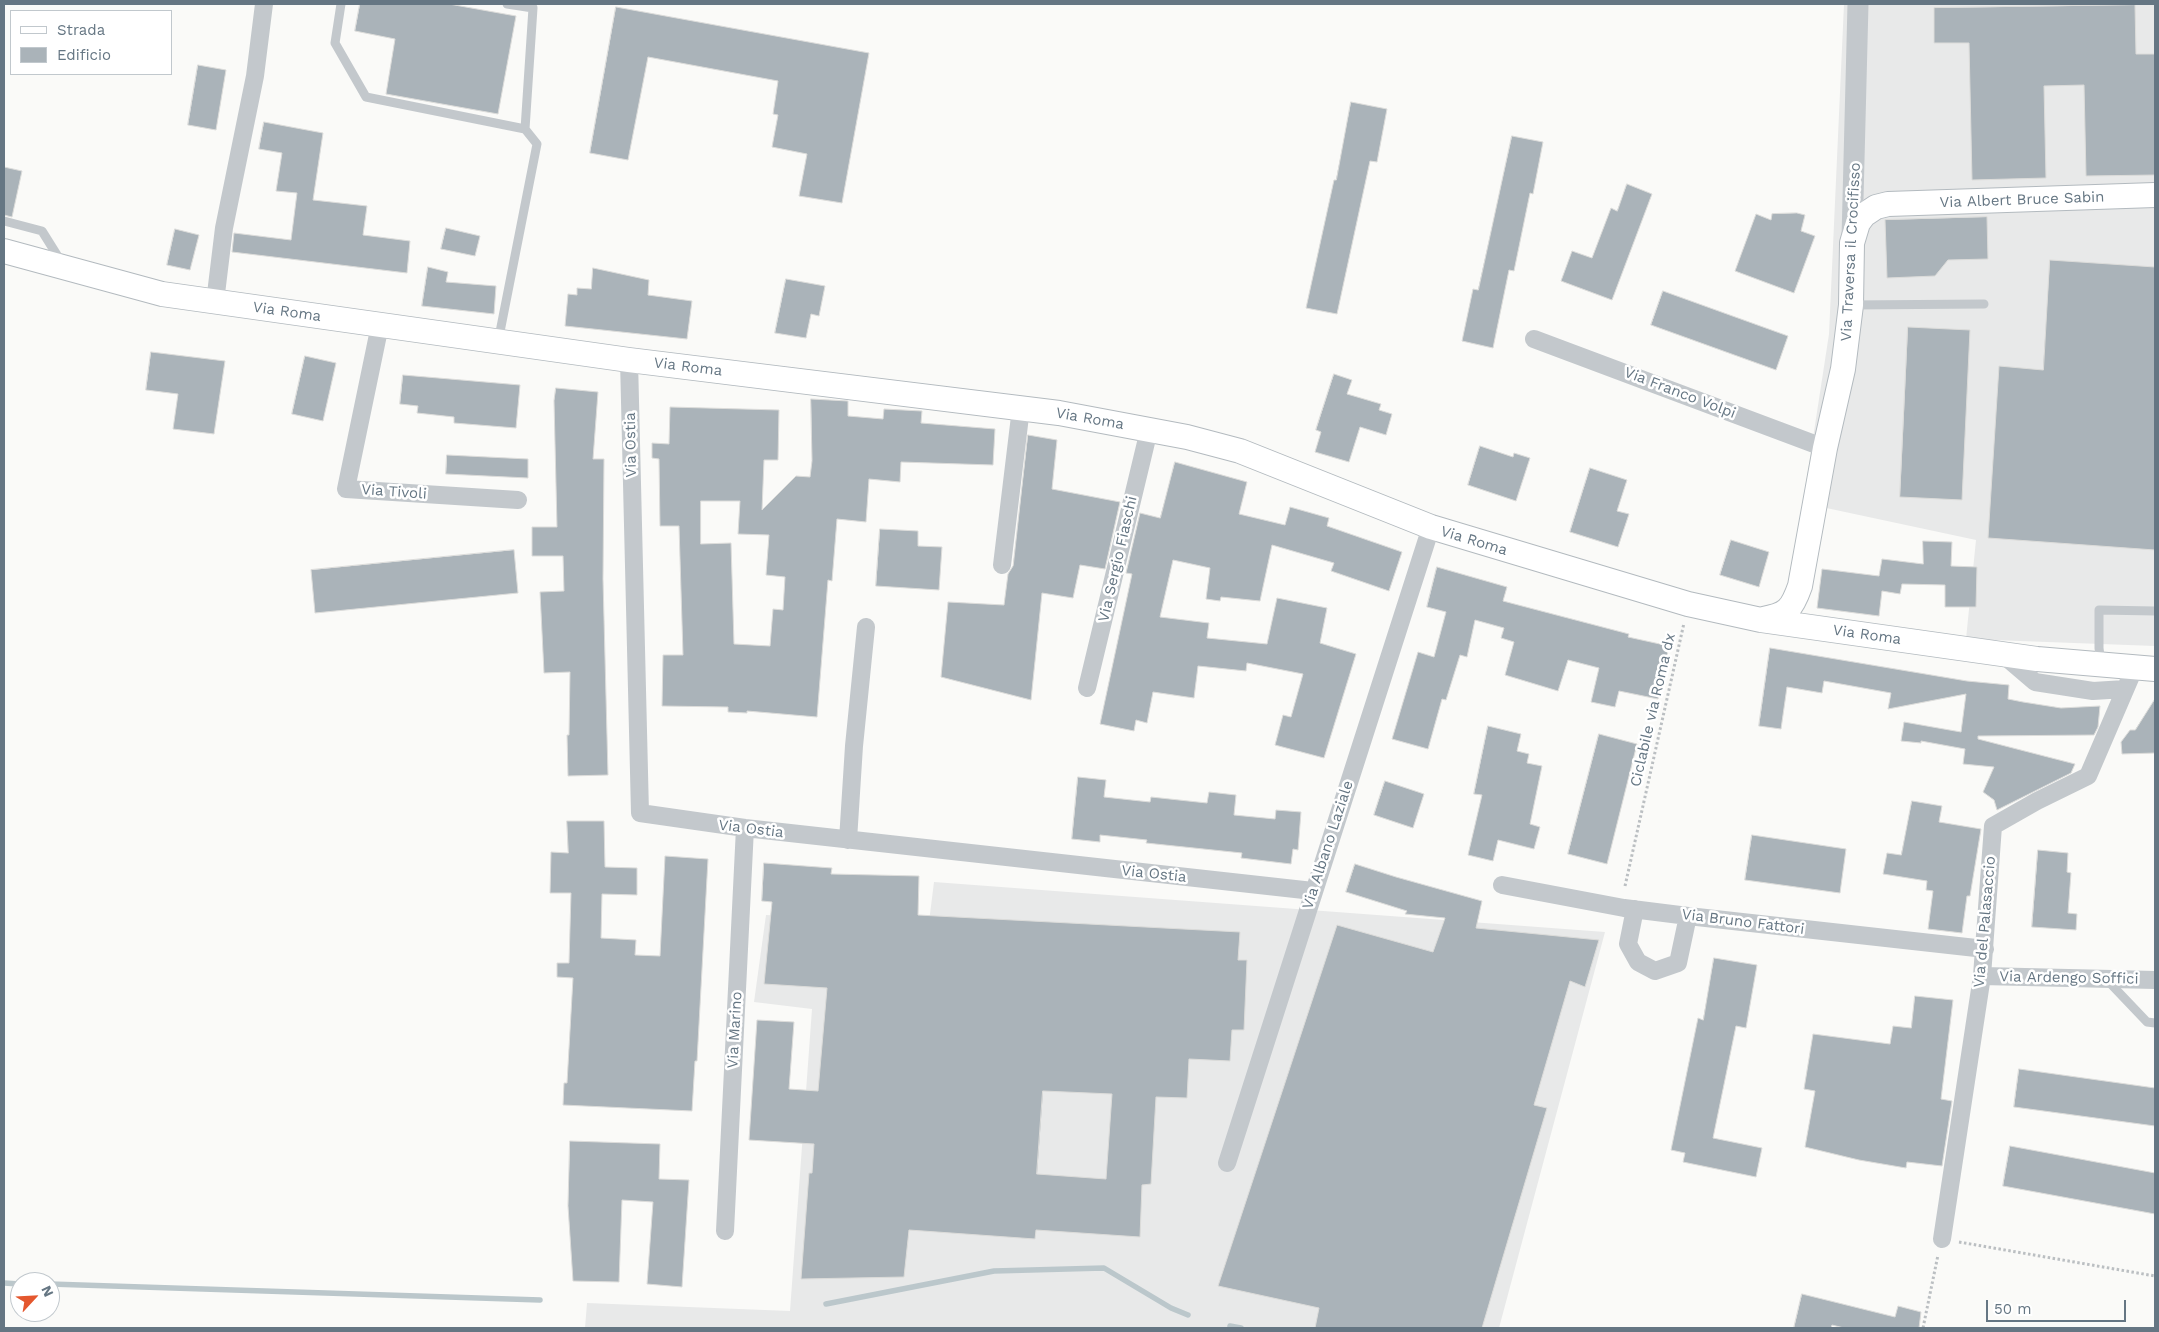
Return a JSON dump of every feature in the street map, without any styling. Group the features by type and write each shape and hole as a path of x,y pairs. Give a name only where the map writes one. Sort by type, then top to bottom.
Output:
{"main road":[{"name":"Via Albert Bruce Sabin","path":"1852,243 1858,223 1864,215 1876,207 1888,204 2155,195"},
{"name":"Via Traversa il Crocifisso","path":"1761,620 1785,613 1794,604 1800,586 1825,448 1844,369 1851,304 1852,243"},
{"name":"Via Roma","path":"4,251 162,294 629,360 1059,413 1186,437 1240,451 1431,527 1688,604 1761,620 2037,659 2101,664 2138,676"},
{"name":"Via Traversa il Crocifisso","path":"1800,586 1803,600 1812,618 1830,630"}],"street":[{"path":"215,302 224,228 255,76 264,4"},
{"name":"Via Traversa il Crocifisso","path":"1852,243 1858,4"},
{"name":"Via Albert Bruce Sabin","path":"1855,162 1859,182 1866,194 1875,202 1888,204"},
{"name":"Via Tivoli","path":"380,325 346,489 518,500"},
{"name":"Via Franco Volpi","path":"1534,339 1825,448"},
{"name":"Via Ostia","path":"629,360 640,813 848,840 1313,891"},
{"path":"1002,565 1021,408"},
{"name":"Via Sergio Fiaschi","path":"1087,688 1148,430"},
{"name":"Via Albano Laziale","path":"1227,1163 1431,527"},
{"path":"848,840 854,746 866,626"},
{"path":"2000,653 2035,682 2093,691 2138,676"},
{"name":"Via del Palasaccio","path":"1942,1239 1982,976 1993,826 2037,801 2088,776 2138,676"},
{"name":"Via Marino","path":"725,1231 745,828"},
{"name":"Via Bruno Fattori","path":"1502,885 1634,909 1985,950"},
{"path":"1634,909 1628,944 1638,962 1655,971 1678,963 1688,916"},
{"name":"Via Ardengo Soffici","path":"1982,976 2155,980"}],"lane":[{"path":"341,4 335,43 366,97 524,129 536,144 498,342"},
{"path":"507,4 533,8 524,129"},
{"path":"4,221 42,231 65,267"},
{"path":"1851,304 1984,304"},
{"path":"2101,664 2099,610 2155,612"},
{"path":"2107,980 2147,1022 2155,1023"}],"path":[{"name":"Ciclabile via Roma dx","path":"1625,886 1685,618"},
{"path":"1923,1328 1942,1239 2155,1276"}],"shaded area":[{"path":"1844,4 2155,4 2155,646 1966,639 1976,540 1803,503 1829,334"},
{"path":"934,882 1605,932 1499,1328 585,1328 587,1303 790,1311 812,1009 754,1002 766,915 929,922"}],"building":[{"path":"360,4 449,4 516,16 498,114 386,94 395,39 355,31"},
{"path":"2135,5 2136,54 2155,54 2155,175 2086,176 2084,85 2044,86 2046,178 1972,180 1969,43 1934,43 1934,8"},
{"path":"616,7 869,53 842,203 799,196 807,154 772,147 778,115 773,114 778,81 648,57 628,160 590,153"},
{"path":"198,65 226,70 216,130 188,125"},
{"path":"1351,102 1387,109 1377,162 1370,161 1337,314 1306,308 1334,180 1336,180"},
{"path":"264,122 323,133 313,200 367,206 363,235 410,241 407,273 232,252 234,233 291,240 297,193 276,191 282,153 259,149"},
{"path":"1512,136 1543,142 1533,194 1530,193 1514,271 1509,270 1493,348 1462,341 1473,289 1478,290"},
{"path":"4,167 22,171 12,217 4,215"},
{"path":"1627,184 1652,194 1612,300 1561,281 1572,251 1592,258 1611,208 1617,211"},
{"path":"1797,213 1805,215 1801,231 1815,236 1794,293 1735,271 1756,214 1771,220 1772,214"},
{"path":"1987,217 1988,259 1948,260 1935,276 1887,278 1885,220"},
{"path":"446,228 480,236 475,256 441,249"},
{"path":"175,229 199,235 190,270 167,265"},
{"path":"2050,260 2155,267 2155,550 1988,538 1999,366 2043,370"},
{"path":"428,267 448,272 446,282 496,286 494,314 422,306"},
{"path":"593,268 649,280 648,295 692,301 687,339 565,326 568,294 577,295 577,288 591,289"},
{"path":"786,279 825,286 819,316 811,314 806,338 775,333"},
{"path":"1663,291 1788,336 1776,370 1651,325"},
{"path":"1908,327 1970,330 1962,500 1900,497"},
{"path":"151,352 225,361 214,434 173,429 178,394 146,390"},
{"path":"305,356 336,363 323,421 292,414"},
{"path":"1334,374 1352,380 1347,394 1381,404 1379,410 1392,414 1386,435 1360,427 1349,462 1315,452 1321,432 1316,430"},
{"path":"403,375 520,385 516,428 454,423 454,417 417,413 418,406 400,404"},
{"path":"556,388 598,392 593,459 604,459 603,579 608,775 568,776 567,735 569,735 570,672 544,673 540,592 564,591 563,556 532,556 532,527 557,527 554,401"},
{"path":"811,399 848,401 848,416 883,419 884,409 922,411 921,423 995,429 993,465 901,462 900,482 869,479 866,522 837,519 832,581 828,580 817,717 747,711 747,713 728,712 728,707 662,706 663,655 683,655 679,526 660,526 659,459 652,458 652,443 669,444 670,407 779,410 778,460 764,460 762,510 796,476 810,477 812,461","holes":["701,501 740,501 738,534 769,535 766,575 785,577 783,610 773,609 770,646 734,644 731,543 701,544"]},
{"path":"1028,435 1057,440 1052,489 1120,502 1105,569 1080,565 1073,598 1042,593 1031,700 941,677 948,602 1004,605 1008,574 1013,566"},
{"path":"1480,446 1513,457 1514,453 1530,458 1516,501 1468,485"},
{"path":"447,455 528,459 528,478 446,474"},
{"path":"1175,462 1247,482 1239,514 1285,525 1290,507 1329,518 1327,526 1402,552 1389,591 1331,571 1334,563 1272,545 1260,601 1221,597 1220,601 1206,599 1210,568 1173,560 1160,617 1209,623 1207,638 1267,644 1277,598 1327,608 1320,643 1356,654 1324,758 1275,745 1283,715 1291,717 1303,674 1247,663 1246,671 1198,666 1194,698 1153,692 1147,723 1136,720 1134,731 1100,724 1132,574 1126,573 1140,513 1160,518"},
{"path":"1590,468 1627,480 1617,511 1629,514 1618,547 1570,532"},
{"path":"880,529 918,531 918,546 942,547 939,590 876,586"},
{"path":"1731,540 1769,552 1759,587 1720,575"},
{"path":"1923,541 1952,542 1951,566 1977,567 1976,607 1945,607 1945,585 1902,584 1900,594 1882,591 1879,616 1817,608 1822,569 1879,576 1882,559 1923,564"},
{"path":"514,550 518,593 315,613 311,570"},
{"path":"1437,567 1507,587 1503,601 1629,634 1628,637 1669,646 1658,699 1619,691 1615,707 1591,702 1599,668 1568,660 1558,691 1505,675 1514,642 1501,638 1504,628 1475,620 1467,657 1460,655 1446,700 1442,699 1428,749 1392,739 1418,652 1434,657 1446,612 1427,607"},
{"path":"1770,648 1967,681 2009,685 2008,699 2023,702 2061,708 2100,706 2098,727 2094,735 1978,736 1978,739 2075,764 2071,773 1997,810 1994,800 1983,792 1994,767 1963,764 1965,749 1921,741 1921,743 1901,741 1904,722 1961,732 1966,694 1888,709 1891,693 1824,681 1822,693 1787,687 1781,729 1759,726"},
{"path":"2155,699 2155,753 2122,754 2121,742 2130,730 2135,730"},
{"path":"1488,726 1521,734 1517,751 1529,754 1527,763 1542,766 1530,824 1540,827 1534,849 1498,840 1493,861 1468,855 1482,795 1474,794"},
{"path":"1599,734 1637,744 1607,864 1568,854"},
{"path":"1078,777 1106,780 1104,797 1150,802 1151,797 1207,803 1209,792 1236,795 1234,815 1275,819 1276,810 1301,812 1298,850 1293,849 1291,864 1241,858 1242,853 1146,843 1147,840 1100,835 1100,842 1072,839"},
{"path":"1385,781 1424,794 1413,828 1374,815"},
{"path":"1912,801 1942,806 1939,822 1981,829 1970,896 1967,896 1962,933 1928,929 1933,891 1926,890 1927,881 1883,874 1887,853 1901,855"},
{"path":"567,821 604,821 605,867 637,868 637,895 602,894 601,938 636,940 635,955 660,956 665,856 708,859 697,1061 695,1061 692,1111 563,1105 564,1083 567,1083 573,978 557,977 557,963 569,963 571,893 550,893 551,852 568,853"},
{"path":"1752,835 1846,849 1840,893 1745,880"},
{"path":"2038,850 2068,853 2067,872 2071,873 2068,913 2077,914 2076,930 2032,927"},
{"path":"764,863 832,868 831,874 919,876 918,915 1240,932 1238,960 1247,960 1244,1030 1232,1030 1230,1061 1189,1059 1187,1098 1156,1097 1151,1184 1142,1185 1140,1237 1036,1230 1035,1239 909,1230 904,1277 801,1279 809,1173 812,1173 814,1144 749,1140 757,1020 794,1022 789,1089 818,1091 827,988 764,984 772,902 762,901","holes":["1043,1091 1112,1094 1106,1179 1037,1174"]},
{"path":"1355,864 1482,901 1476,928 1599,940 1585,987 1570,981 1534,1105 1547,1108 1482,1328 1315,1328 1319,1308 1218,1286 1337,925 1433,952 1445,918 1405,914 1407,911 1346,892"},
{"path":"1714,958 1757,965 1746,1028 1736,1026 1713,1138 1762,1148 1756,1177 1683,1162 1685,1153 1671,1150 1698,1018 1703,1020"},
{"path":"1915,996 1953,1000 1941,1099 1952,1101 1942,1166 1907,1162 1906,1168 1859,1160 1805,1147 1815,1091 1804,1089 1813,1034 1890,1044 1893,1026 1911,1028"},
{"path":"2019,1069 2155,1088 2155,1126 2014,1107"},
{"path":"570,1141 660,1144 659,1179 689,1180 682,1287 647,1284 653,1202 622,1200 619,1282 573,1281 568,1206"},
{"path":"2010,1146 2155,1173 2155,1214 2003,1186"},
{"path":"1802,1294 1895,1317 1898,1306 1921,1312 1919,1328 1844,1328 1832,1325 1831,1328 1794,1328"}],"waterway":[{"path":"826,1304 994,1271 1104,1268 1171,1308 1188,1315"},
{"path":"4,1283 10,1283"},
{"path":"60,1284 540,1300"},
{"path":"1230,1326 1241,1328"}]}
